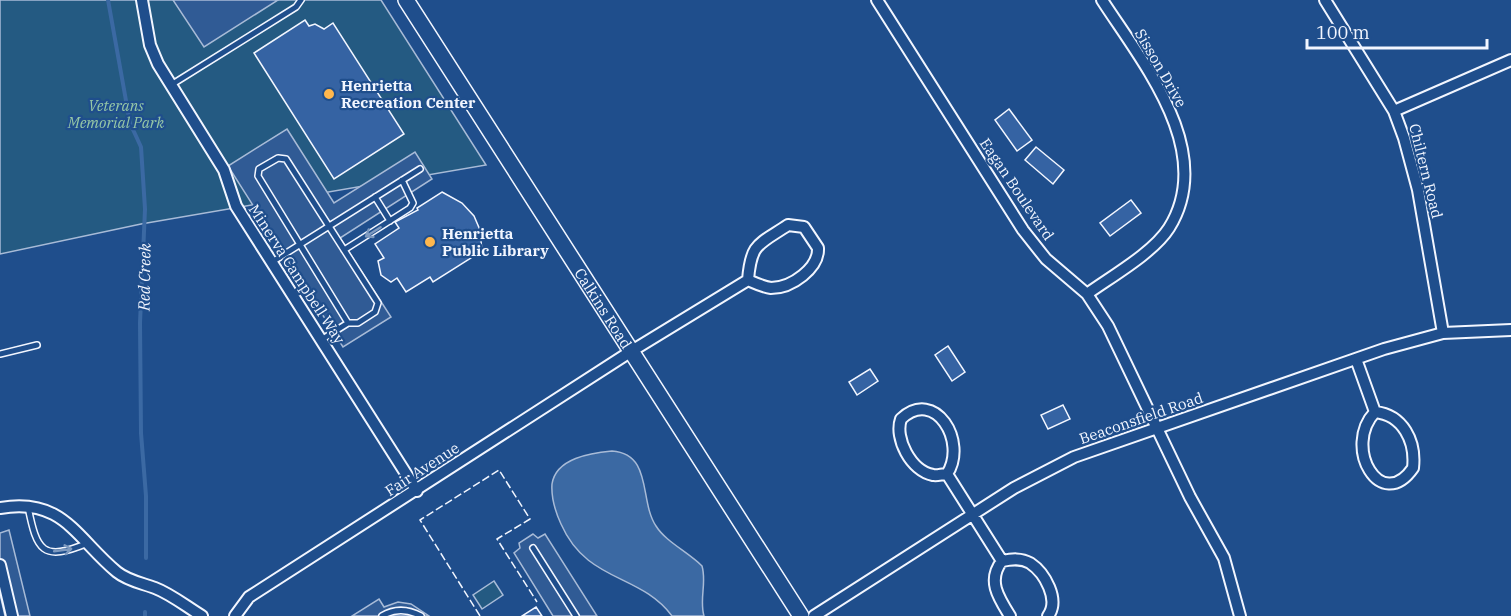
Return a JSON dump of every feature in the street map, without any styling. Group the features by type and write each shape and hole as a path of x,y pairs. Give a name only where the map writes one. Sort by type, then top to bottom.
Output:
{"main road":[{"name":"Calkins Road","path":"406,0 801,616"}],"street":[{"name":"Minerva Campbell Way","path":"142,0 150,45 171,85 224,170 236,206 417,491"},
{"name":"Eagan Boulevard","path":"877,0 1023,230 1046,259 1087,294 1108,326 1190,497 1224,558 1240,616"},
{"name":"Sisson Drive","path":"1087,294 1153,246 1169,229 1179,206 1184,184 1184,160 1171,112 1159,89 1102,0"},
{"name":"Chiltern Road","path":"1325,0 1394,111 1418,190 1443,333"},
{"path":"1394,111 1511,60"},
{"path":"788,225 804,227 818,248 819,257 809,271 782,286 770,288 748,280 751,254 756,247 788,225"},
{"name":"Fair Avenue","path":"235,616 249,597 630,352 748,280"},
{"name":"Beaconsfield Road","path":"814,616 1014,488 1065,462 1356,359 1443,333 1511,330"},
{"path":"1356,359 1375,412"},
{"path":"923,408 938,415 953,437 956,455 947,474 933,475 917,467 901,442 898,434 901,419 915,409 923,408"},
{"path":"1375,412 1392,416 1399,421 1404,427 1413,450 1413,468 1395,484 1387,484 1374,476 1362,447 1364,428 1375,412"},
{"path":"947,474 1002,561"},
{"path":"0,508 42,507 68,522 118,573 135,582 156,588 202,616"},
{"path":"1010,616 996,593 996,568 1002,561 1014,558 1023,560 1036,569 1052,596 1054,605 1048,616"},
{"path":"0,565 4,602 12,616"}],"lane":[{"path":"171,85 296,7 301,0"},
{"path":"321,340 348,323 358,323 375,312 378,303 286,159 278,158 259,169 258,176 348,323"},
{"path":"272,262 420,169"},
{"path":"344,250 410,208 413,203 402,180"},
{"path":"375,197 390,221"},
{"path":"0,354 37,345"},
{"path":"28,506 38,545 46,551 66,551 89,543"},
{"path":"533,548 576,616"},
{"path":"382,616 405,609 421,616"}],"green space":[{"name":"Veterans Memorial Park","path":"0,0 381,0 486,165 141,224 0,254"},
{"path":"494,581 503,595 482,609 473,595"}],"shaded area":[{"path":"173,0 278,0 204,47"},
{"path":"287,129 334,203 415,152 432,179 340,238 391,317 343,347 228,166"},
{"path":"612,451 625,454 634,460 643,480 651,516 660,532 702,566 704,616 672,616 659,602 645,592 599,568 585,557 572,543 561,524 552,495 555,475 560,468 576,458"},
{"path":"9,530 30,616 5,616 0,594 0,533"},
{"path":"533,534 538,538 545,534 597,616 553,616 514,553 520,548 519,543"},
{"path":"379,599 384,607 398,602 411,604 429,616 352,616"}],"building":[{"name":"Henrietta Recreation Center","path":"305,20 309,26 315,24 324,29 333,23 404,134 334,179 254,53"},
{"path":"1009,109 1032,140 1017,151 995,120"},
{"path":"1036,147 1064,170 1053,184 1025,160"},
{"name":"Henrietta Public Library","path":"442,192 462,203 474,216 480,230 482,251 433,282 430,277 406,292 397,278 391,282 381,275 378,261 384,258 375,244 399,228 395,222 418,210 417,208"},
{"path":"1131,200 1141,213 1110,236 1100,223"},
{"path":"948,346 965,372 952,381 935,355"},
{"path":"870,369 878,381 857,395 849,382"},
{"path":"1063,405 1070,419 1048,429 1041,415"},
{"path":"536,607 542,616 522,616"}],"waterway":[{"name":"Red Creek","path":"108,0 130,123 141,147 145,209 140,323 141,433 146,496 146,558"}],"fence":[{"path":"480,616 420,520 499,470 530,519 497,539 537,602"}],"place":[{"name":"Henrietta Recreation Center","path":"329,94"},
{"name":"Henrietta Public Library","path":"430,242"}]}
